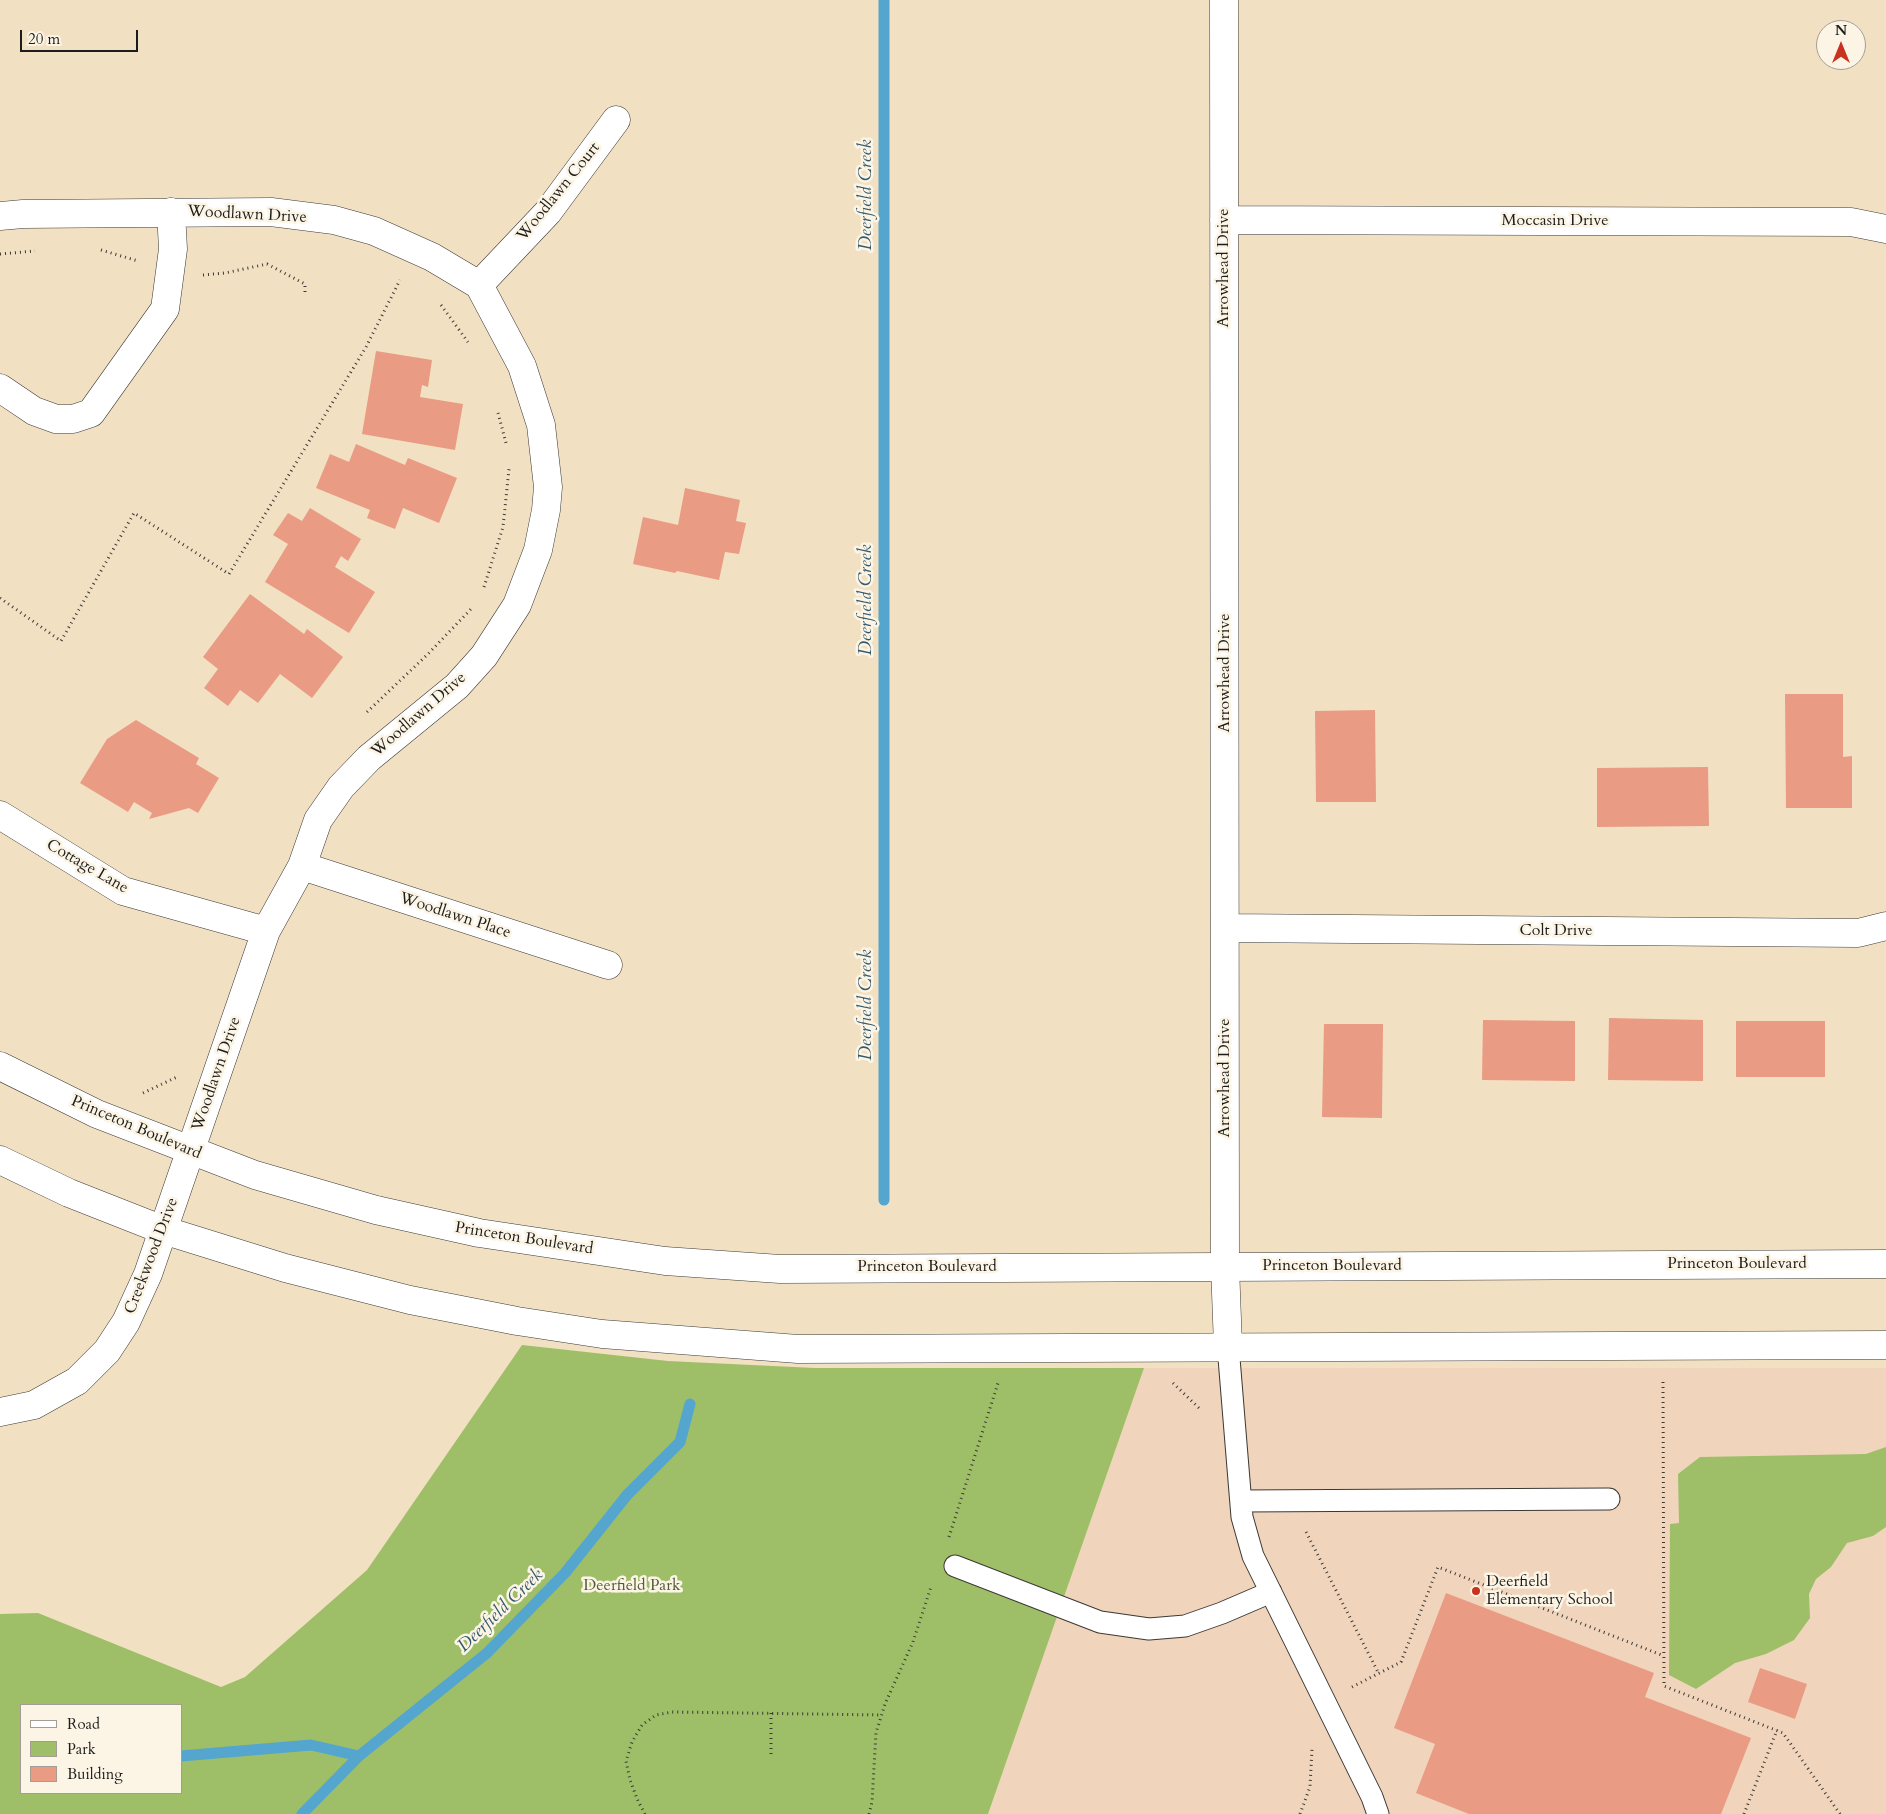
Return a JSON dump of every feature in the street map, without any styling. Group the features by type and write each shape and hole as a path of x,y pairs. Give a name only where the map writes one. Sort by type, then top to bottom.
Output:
{"street":[{"name":"Arrowhead Drive","path":"1224,0 1225,1266 1228,1346"},
{"name":"Woodlawn Court","path":"479,285 548,212 616,120"},
{"path":"0,388 34,412 56,419 73,419 91,413 165,309 171,267 171,212"},
{"name":"Woodlawn Drive","path":"0,216 23,214 271,212 334,220 374,232 432,257 479,285 522,366 541,425 548,487 546,510 538,550 517,605 484,656 457,686 369,758 341,787 318,820 302,866 266,931 190,1151"},
{"name":"Moccasin Drive","path":"1224,220 1851,222 1886,229"},
{"name":"Cottage Lane","path":"0,815 123,891 266,931"},
{"name":"Woodlawn Place","path":"302,866 608,965"},
{"name":"Colt Drive","path":"1225,928 1858,932 1886,926"},
{"name":"Princeton Boulevard","path":"0,1066 97,1114 254,1175 376,1210 479,1233 665,1261 780,1269 1886,1264"},
{"name":"Creekwood Drive","path":"0,1412 34,1405 51,1396 77,1381 107,1351 126,1322 148,1274 190,1151"},
{"path":"0,1160 69,1193 163,1230 285,1268 410,1300 517,1321 602,1334 798,1349 1886,1345"}],"lane":[{"path":"1228,1346 1240,1501 1242,1517 1253,1556 1372,1797 1378,1814"},
{"path":"1240,1501 1609,1499"},
{"path":"955,1566 1100,1622 1149,1629 1185,1626 1222,1613 1271,1592"}],"path":[{"path":"97,248 140,262 225,273 267,264 305,284 305,296"},
{"path":"0,254 39,251"},
{"path":"0,598 61,641 134,513 230,574 366,347 402,275"},
{"path":"436,298 470,345"},
{"path":"496,405 508,450"},
{"path":"483,590 503,527 510,459"},
{"path":"364,715 428,654 474,606"},
{"path":"143,1093 182,1075"},
{"path":"947,1544 998,1382"},
{"path":"1662,1382 1664,1686 1783,1733 1840,1814"},
{"path":"1304,1501 1305,1530 1379,1674"},
{"path":"1324,1700 1401,1662 1438,1568 1664,1656"},
{"path":"869,1814 872,1802 876,1733 888,1697 912,1642 934,1579"},
{"path":"645,1814 630,1780 626,1761 632,1742 642,1725 656,1715 672,1712 882,1715"},
{"path":"770,1714 770,1757"},
{"path":"1744,1814 1777,1730"}],"shaded area":[{"name":"Deerfield Elementary School","path":"1144,1368 1886,1368 1886,1814 988,1814"}],"green space":[{"name":"Deerfield Park","path":"522,1345 668,1361 815,1368 1144,1368 988,1814 0,1814 0,1614 38,1613 221,1687 245,1677 367,1570"},
{"path":"1886,1447 1886,1527 1873,1536 1847,1543 1831,1567 1816,1579 1809,1594 1810,1618 1794,1640 1766,1654 1735,1663 1696,1689 1669,1675 1670,1524 1679,1523 1678,1474 1700,1457 1866,1454"}],"building":[{"path":"376,351 432,360 428,387 422,385 420,397 463,404 455,450 362,434"},
{"path":"356,444 405,465 408,458 457,478 439,523 403,508 395,529 367,518 370,510 316,488 330,454 349,462"},
{"path":"685,488 740,500 736,521 746,523 739,554 725,552 719,580 633,564 643,517 678,525"},
{"path":"310,508 361,539 348,561 341,556 335,567 375,592 349,633 265,582 288,544 273,535 288,513 302,521"},
{"path":"250,594 304,634 307,629 343,657 312,698 280,674 258,703 240,690 228,706 204,688 218,669 203,657"},
{"path":"1785,694 1843,694 1843,757 1852,756 1852,808 1786,808"},
{"path":"1375,710 1376,802 1316,802 1315,711"},
{"path":"136,720 199,758 196,764 219,778 198,813 189,808 149,819 152,813 134,802 128,812 80,783 107,739"},
{"path":"1708,767 1709,826 1597,827 1597,768"},
{"path":"1609,1018 1703,1020 1703,1081 1608,1080"},
{"path":"1483,1020 1575,1021 1575,1081 1482,1080"},
{"path":"1736,1021 1825,1021 1825,1077 1736,1077"},
{"path":"1324,1024 1383,1024 1382,1118 1322,1117"},
{"path":"1446,1593 1654,1673 1645,1697 1751,1738 1721,1814 1469,1814 1416,1793 1435,1744 1394,1728"},
{"path":"1760,1668 1807,1684 1795,1719 1748,1702"}],"waterway":[{"name":"Deerfield Creek","path":"884,0 884,1200"},
{"name":"Deerfield Creek","path":"302,1814 359,1756 487,1653 565,1573 627,1495 680,1442 690,1404"},
{"path":"182,1756 311,1745 359,1756"}],"place":[{"name":"Deerfield Elementary School","path":"1476,1591"}]}
